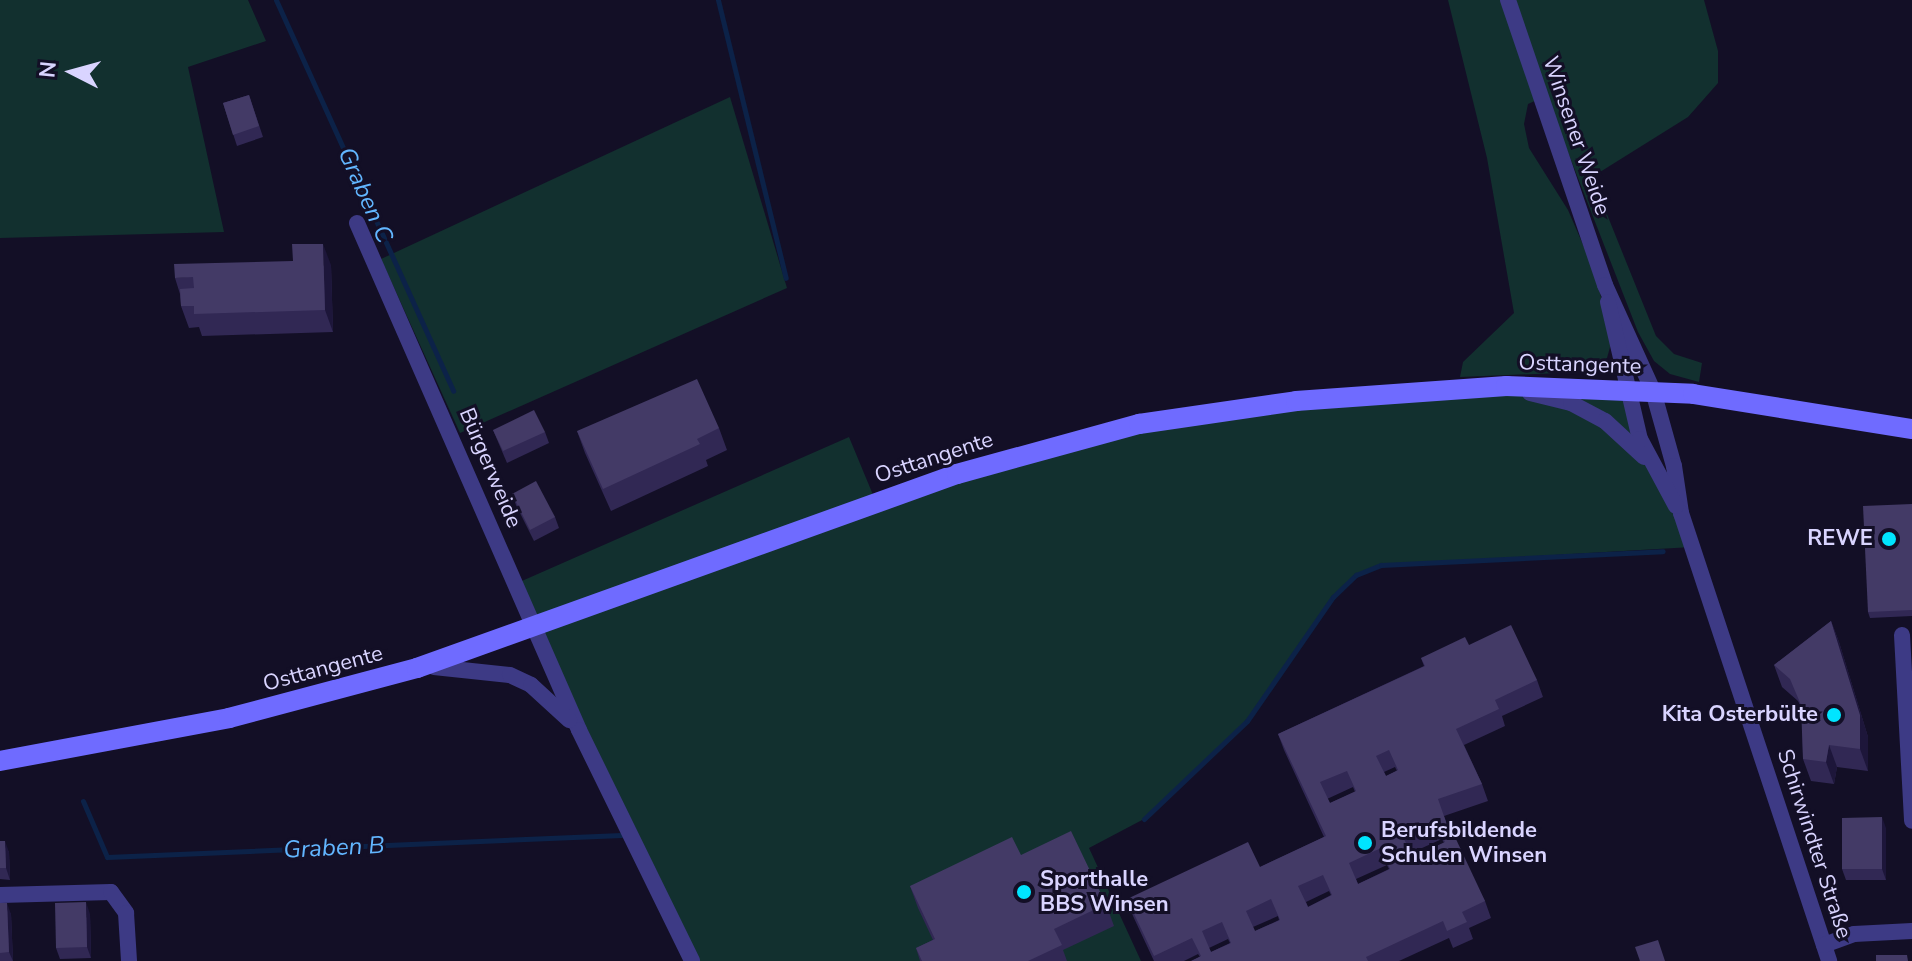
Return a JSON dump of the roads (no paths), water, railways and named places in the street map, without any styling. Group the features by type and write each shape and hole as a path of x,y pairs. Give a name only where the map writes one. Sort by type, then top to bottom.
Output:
{"main road":[{"name":"Osttangente","path":"0,761 229,718 417,668 957,474 1139,424 1296,401 1506,386 1627,389 1769,402 1912,429"}],"street":[{"name":"Winsener Weide","path":"1508,0 1605,285 1653,391"},
{"name":"Bürgerweide","path":"357,223 579,730 692,961"},
{"name":"Winsener Weide","path":"1605,285 1627,389"},
{"name":"Schirwindter Straße","path":"1506,386 1571,403 1605,421 1652,466"},
{"name":"Schirwindter Straße","path":"1627,389 1652,466 1681,513"},
{"name":"Schirwindter Straße","path":"1653,391 1674,466 1681,513 1826,953"},
{"path":"1902,635 1912,821"},
{"name":"Bürgerweide","path":"417,668 458,666 510,675 531,685 579,730"},
{"path":"0,895 111,892 126,913 129,961"},
{"path":"1826,953 1854,934 1912,931"}],"waterway":[{"name":"Graben C","path":"276,0 453,391"},
{"path":"718,0 786,278"},
{"path":"1144,819 1247,721 1333,597 1356,575 1381,565 1663,551"},
{"name":"Graben B","path":"83,801 107,857 622,835"}],"place":[{"name":"REWE","path":"1889,539"},
{"name":"Kita Osterbülte","path":"1834,715"},
{"name":"Berufsbildende Schulen Winsen","path":"1365,843"},
{"name":"Sporthalle BBS Winsen","path":"1024,892"}]}
